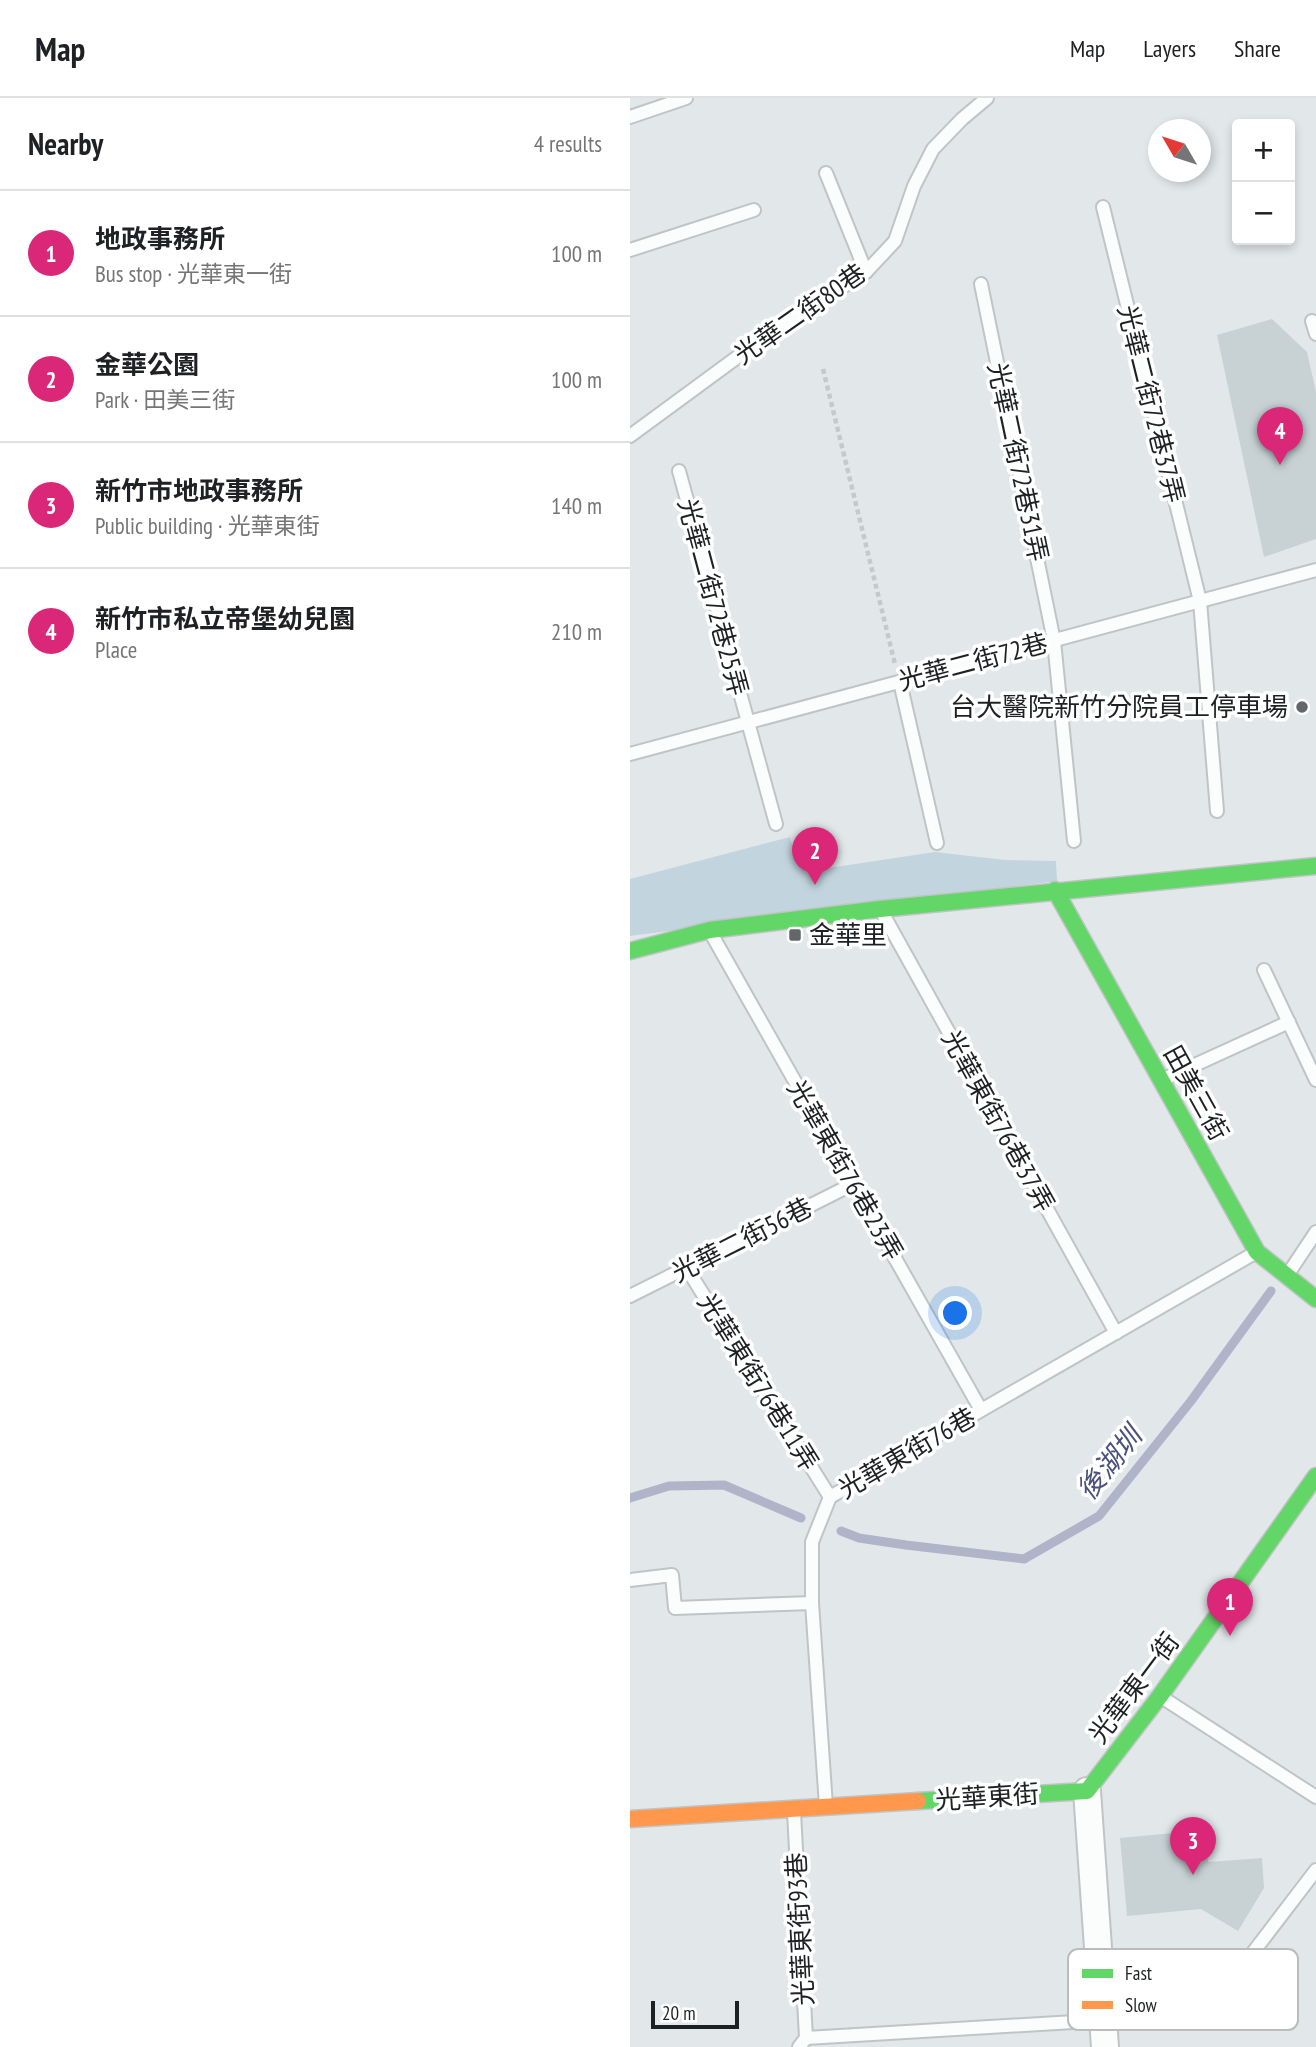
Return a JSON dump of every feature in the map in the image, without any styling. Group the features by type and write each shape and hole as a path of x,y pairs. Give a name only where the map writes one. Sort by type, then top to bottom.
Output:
{"street":[{"path":"630,951 709,930 1055,890 1316,866"},
{"name":"田美三街","path":"1055,890 1256,1252 1316,1299"},
{"name":"光華東一街","path":"1087,1791 1160,1696 1316,1476"},
{"path":"1087,1791 1098,1949"},
{"name":"光華東街","path":"630,1819 1087,1791"}],"lane":[{"path":"630,117 685,98"},
{"name":"光華二街80巷","path":"630,436 777,328 866,272 895,241 914,186 933,149 987,98"},
{"path":"826,173 866,272"},
{"name":"光華二街72巷37弄","path":"1103,207 1200,601 1217,811"},
{"path":"630,250 754,211"},
{"name":"光華二街72巷31弄","path":"981,284 1055,640 1074,841"},
{"path":"1312,321 1316,334"},
{"name":"光華二街72巷25弄","path":"679,471 776,824"},
{"name":"光華二街72巷","path":"630,754 1316,570"},
{"path":"900,682 937,843"},
{"name":"光華東街76巷37弄","path":"880,909 1116,1333"},
{"name":"光華東街76巷23弄","path":"709,930 981,1410"},
{"path":"1264,970 1316,1080"},
{"path":"1161,1081 1289,1022"},
{"name":"光華二街56巷","path":"630,1296 853,1184"},
{"path":"1286,1278 1316,1231"},
{"name":"光華東街76巷","path":"826,1807 812,1603 812,1542 830,1497 1256,1252"},
{"name":"光華東街76巷11弄","path":"686,1267 830,1497"},
{"path":"630,1580 672,1575 675,1608 812,1603"},
{"path":"1160,1696 1316,1797"},
{"name":"光華東街93巷","path":"794,1809 802,2042"},
{"path":"1256,1949 1316,1870"},
{"path":"802,2042 1068,2023"}],"path":[{"path":"823,369 900,682"}],"shaded area":[{"path":"790,837 795,855 819,854 822,869 935,852 1005,860 1056,861 1057,881 630,936 630,879"}],"building":[{"path":"1272,319 1307,352 1316,392 1316,539 1264,557 1217,335"},
{"path":"1205,1830 1208,1862 1262,1858 1264,1888 1238,1931 1201,1909 1127,1916 1120,1838"}],"waterway":[{"name":"後湖圳","path":"841,1531 859,1538 1024,1559 1099,1516 1191,1401 1271,1291"},
{"name":"後湖圳","path":"630,1498 669,1486 724,1485 801,1518"}],"traffic: fast":[{"path":"630,951 710,930 880,909 1316,866"},
{"path":"1055,890 1257,1252 1316,1299"},
{"path":"918,1801 1087,1791 1160,1696 1316,1476"}],"traffic: slow":[{"path":"630,1819 918,1801"}],"place":[{"name":"新竹市私立帝堡幼兒園","path":"1280,465"},
{"name":"台大醫院新竹分院員工停車場","path":"1302,707"},
{"name":"金華公園","path":"815,885"},
{"name":"金華里","path":"795,935"},
{"name":"地政事務所","path":"1230,1636"},
{"name":"新竹市地政事務所","path":"1193,1875"}]}
